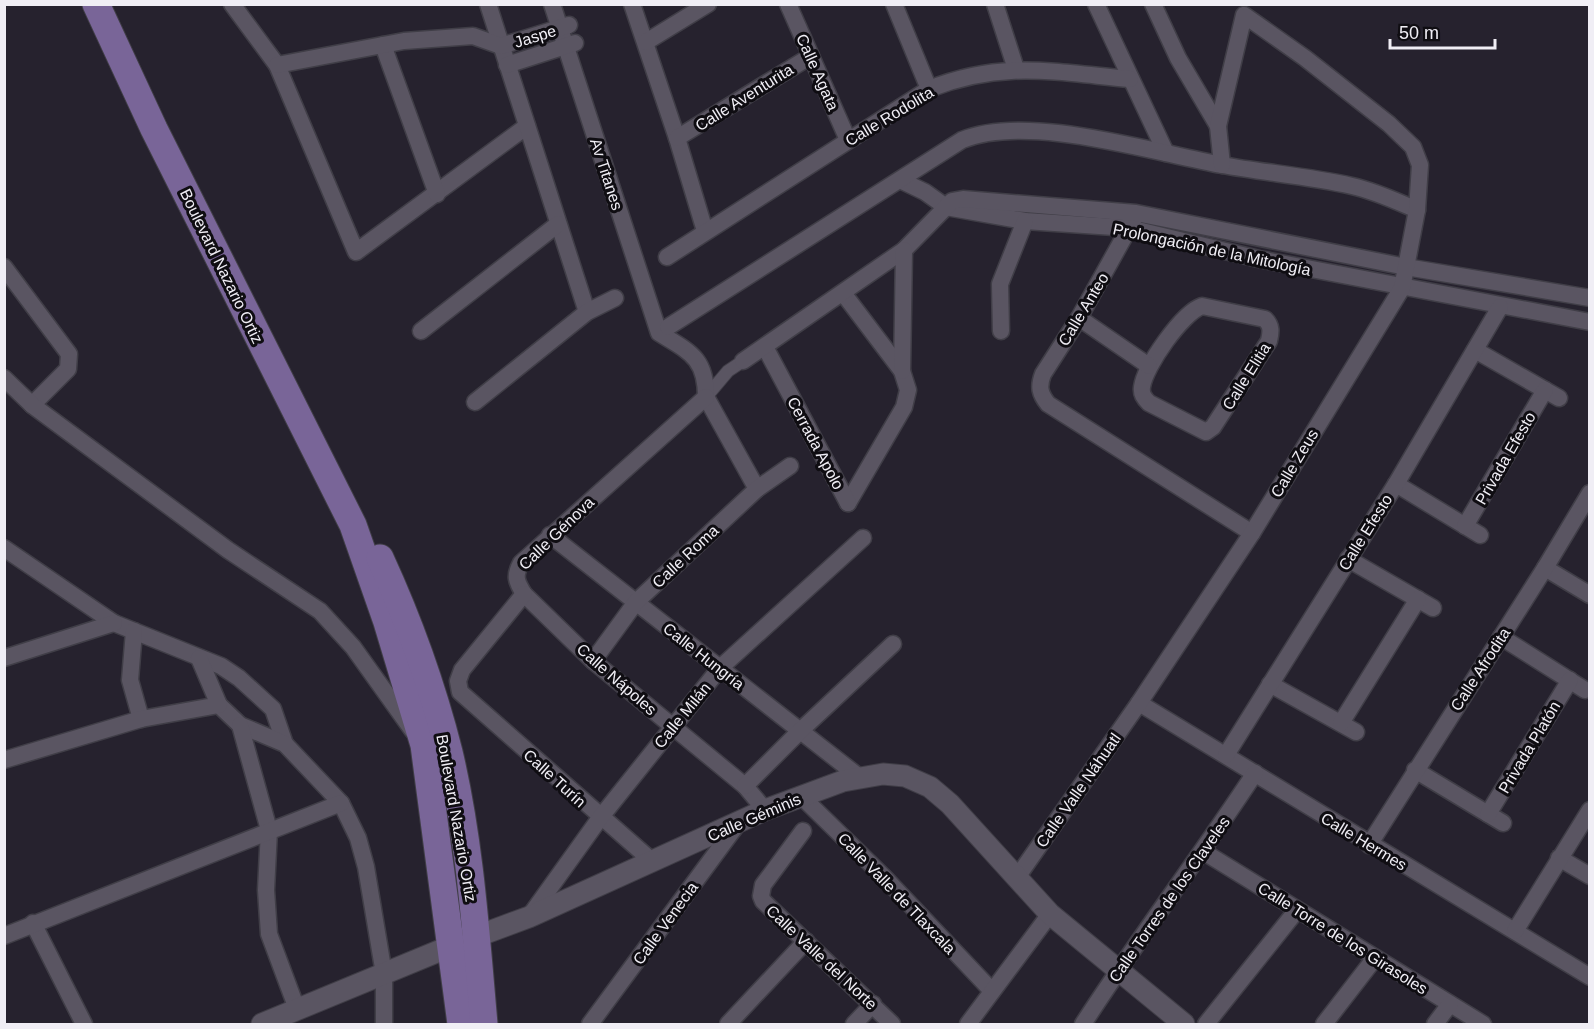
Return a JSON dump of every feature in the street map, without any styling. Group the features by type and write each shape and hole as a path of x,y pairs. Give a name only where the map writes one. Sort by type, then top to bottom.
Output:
{"main road":[{"name":"Boulevard Nazario Ortiz","path":"96,4 153,129 353,525 390,633 424,745 464,941 484,1024"},
{"name":"Boulevard Nazario Ortiz","path":"353,525 375,547 398,597 429,681 449,754 464,941 461,1024"}],"street":[{"path":"232,4 277,65 356,252 527,126"},
{"path":"488,4 587,312"},
{"name":"Av Titanes","path":"552,4 570,44 668,333"},
{"name":"Av Titanes","path":"562,4 564,27"},
{"path":"633,4 705,231"},
{"path":"646,42 708,4"},
{"name":"Calle Agata","path":"788,4 848,140"},
{"path":"894,4 929,89"},
{"path":"994,4 1016,69"},
{"path":"1096,4 1166,153"},
{"path":"1153,4 1178,58 1218,126 1221,165"},
{"name":"Calle Zeus","path":"1139,703 1252,533 1402,288 1416,210 1419,165 1413,147 1404,137 1305,58 1244,15 1218,126"},
{"name":"Jaspe","path":"501,46 564,27"},
{"path":"277,65 383,45 473,36 501,46"},
{"name":"Jaspe","path":"507,65 570,44"},
{"path":"383,45 437,194"},
{"name":"Calle Aventurita","path":"677,138 811,56"},
{"name":"Calle Rodolita","path":"667,257 929,89 972,74 1016,69 1130,79"},
{"path":"757,489 706,397 706,383 695,355 668,333 962,140 980,132 1023,131 1074,136 1221,165 1354,186 1416,210"},
{"path":"706,397 728,370 765,347 904,250 946,207 925,192 900,180"},
{"name":"Prolongación de la Mitología","path":"946,207 952,201 983,199 1137,213 1406,267 1590,298"},
{"name":"Prolongación de la Mitología","path":"946,207 1025,221 1129,228 1402,288 1590,322"},
{"name":"Calle Anteo","path":"1137,213 1079,318 1040,382 1042,396 1048,404 1252,533"},
{"path":"1001,331 1000,284 1025,221"},
{"path":"421,331 558,224"},
{"name":"Cerrada Apolo","path":"765,347 848,503 904,407 908,390 902,371 904,250"},
{"path":"4,267 69,354 68,369 32,405"},
{"name":"Cerrada Apolo","path":"843,293 902,371"},
{"path":"475,402 587,312 615,298"},
{"name":"Calle Elitia","path":"1202,306 1265,319 1271,328 1269,342 1213,427 1206,432 1144,398 1142,386 1149,366 1179,324 1191,311 1202,306"},
{"name":"Calle Efesto","path":"1226,755 1396,484 1500,307"},
{"path":"1079,318 1149,366"},
{"name":"Privada Efesto","path":"1465,526 1552,394 1475,350"},
{"path":"4,378 32,405 228,550 327,617 353,647 424,745"},
{"name":"Calle Génova","path":"460,692 458,681 462,670 524,594 516,581 516,573 521,563 706,397"},
{"name":"Calle Roma","path":"593,661 636,602 757,489 790,466"},
{"path":"1396,484 1480,535"},
{"name":"Calle Afrodita","path":"1369,844 1545,568 1590,493"},
{"name":"Calle Hungría","path":"550,535 858,776"},
{"name":"Calle Milán","path":"529,917 600,818 720,668 863,538"},
{"path":"4,548 114,623 221,666 259,694 273,709 285,744"},
{"path":"1341,723 1425,604 1348,559"},
{"path":"1545,568 1590,595"},
{"name":"Calle Nápoles","path":"524,594 593,661 745,786 765,810"},
{"path":"4,658 114,623"},
{"path":"134,631 130,680 141,718"},
{"path":"1501,637 1585,690"},
{"path":"745,786 893,644"},
{"path":"199,658 219,705 240,725 285,744 341,803 358,837 366,867 384,974 384,1024"},
{"name":"Privada Platón","path":"1488,814 1570,680"},
{"path":"1270,684 1356,732"},
{"name":"Calle Turín","path":"460,692 600,818 652,861"},
{"name":"Calle Hermes","path":"1139,703 1590,977"},
{"name":"Calle Valle Náhuatl","path":"1018,876 1139,703"},
{"path":"4,760 141,718 219,705"},
{"path":"240,725 269,830 266,890 269,934 297,1009"},
{"path":"1415,770 1503,823"},
{"name":"Calle Torres de los Claveles","path":"1083,1024 1117,971 1204,852 1255,773"},
{"name":"Calle Géminis","path":"262,1024 464,941 529,917 765,810 858,776 883,774 905,776 930,787 950,804 1018,876 1050,914 1184,1024"},
{"name":"Calle Valle de Tlaxcala","path":"801,796 885,878 992,991"},
{"path":"4,936 341,803"},
{"path":"1515,931 1590,810"},
{"name":"Calle Venecia","path":"590,1024 739,822"},
{"name":"Calle Valle del Norte","path":"803,831 763,885 763,901 892,1024"},
{"name":"Calle Torre de los Girasoles","path":"1204,852 1483,1024"},
{"path":"1559,858 1590,876"},
{"path":"1206,1024 1297,909"},
{"path":"968,1024 1050,914"},
{"path":"33,923 84,1024"},
{"path":"728,1024 806,941"},
{"path":"1324,1024 1375,958"},
{"path":"854,1024 873,1004"},
{"path":"1435,1024 1450,1004"}]}
